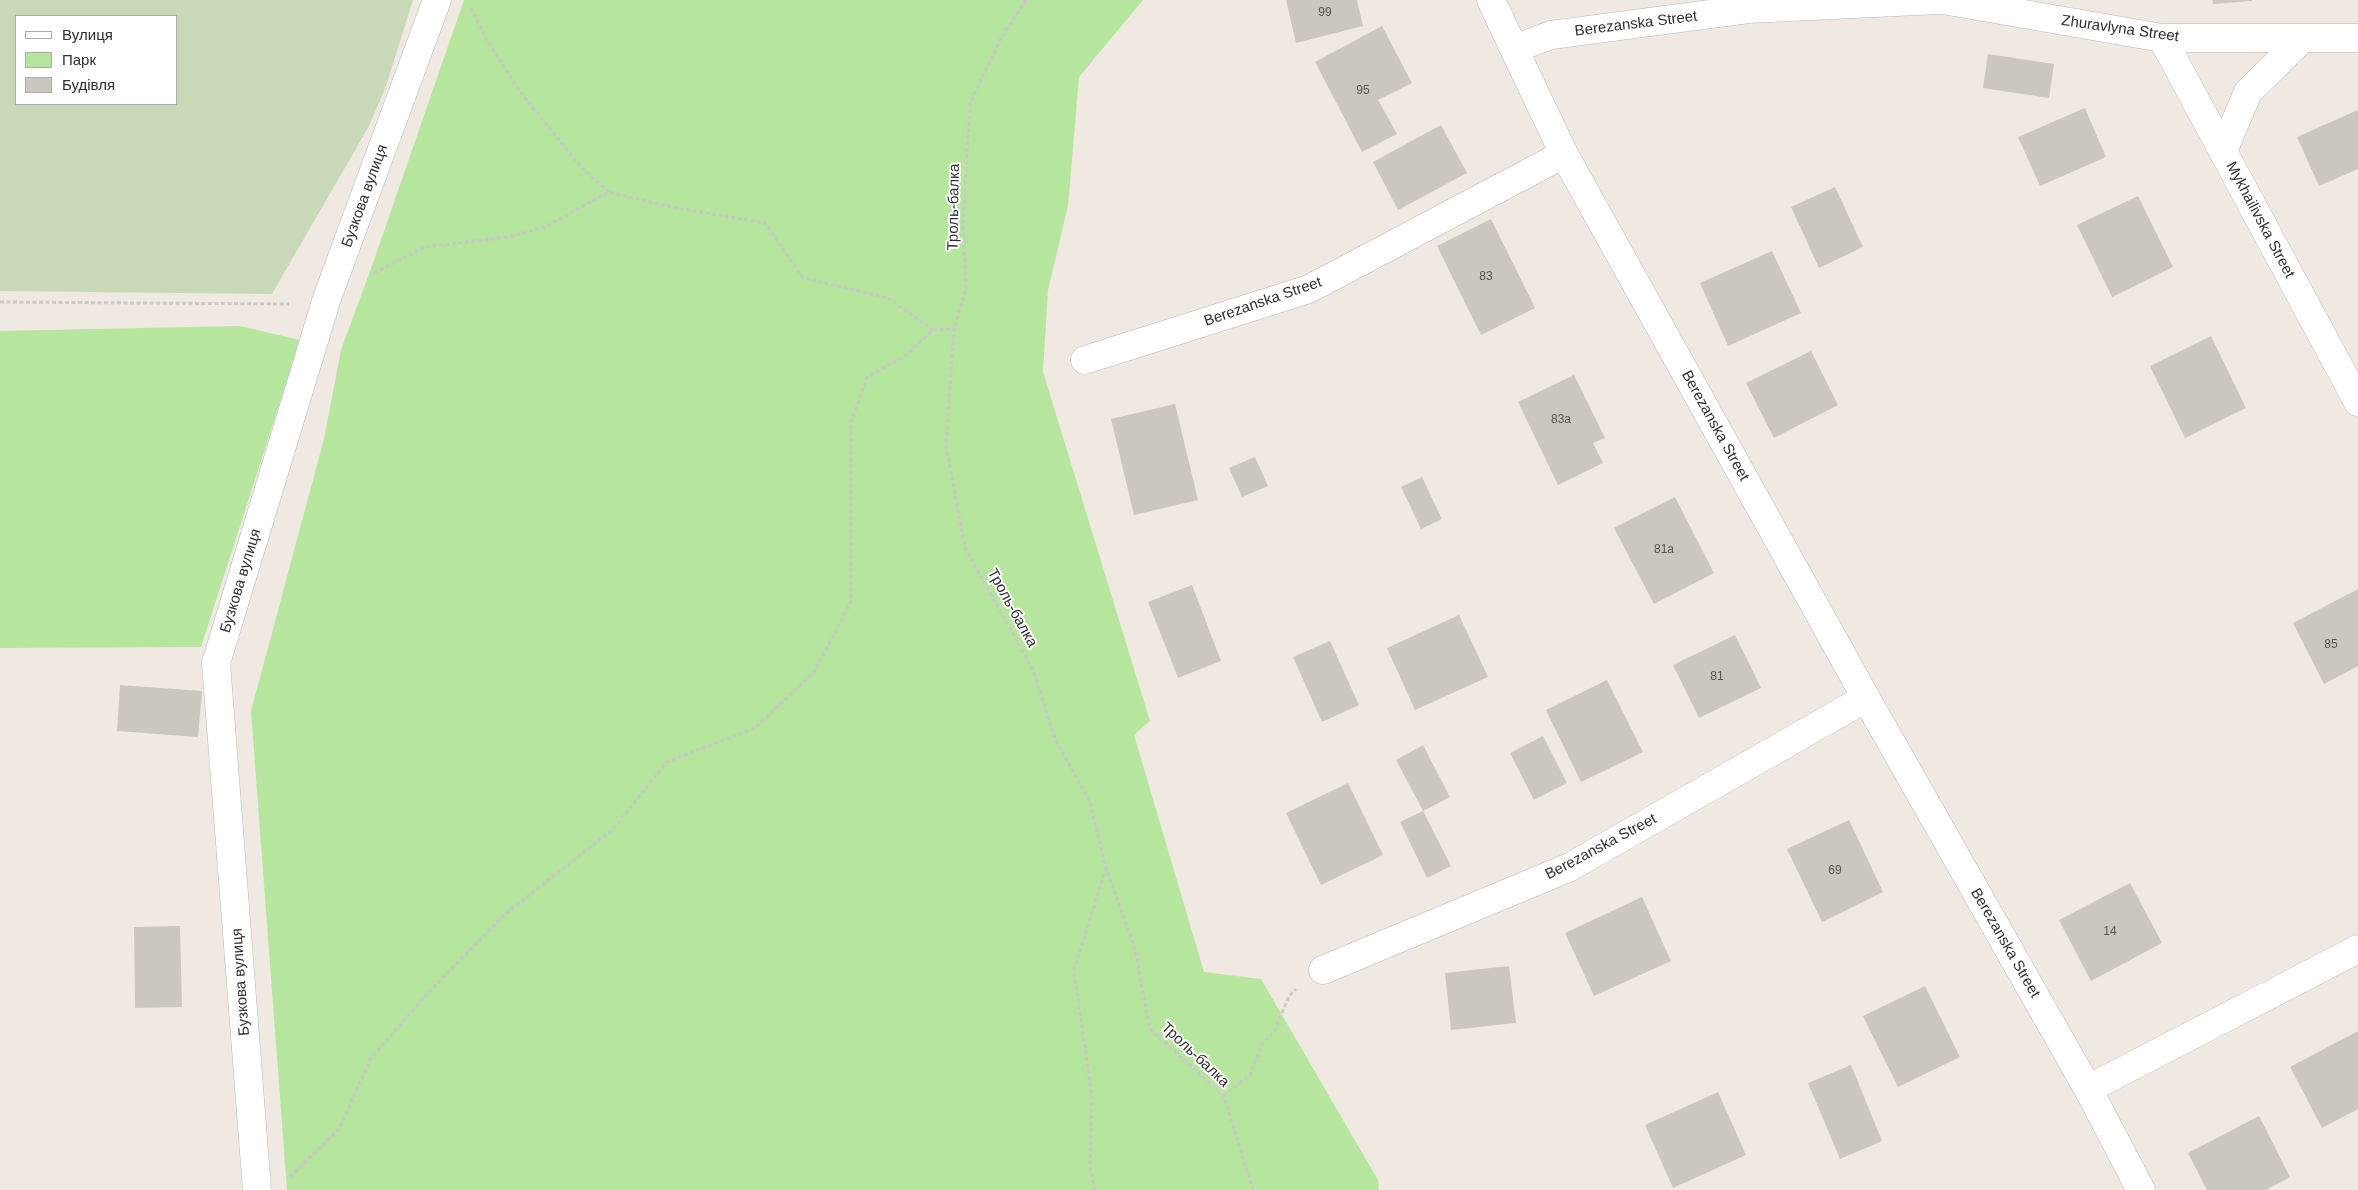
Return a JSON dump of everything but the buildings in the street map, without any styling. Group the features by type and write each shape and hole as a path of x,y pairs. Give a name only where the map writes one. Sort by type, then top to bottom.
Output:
{"street":[{"name":"Бузкова вулиця","path":"257,1190 216,663 327,298 437,0"},
{"name":"Berezanska Street","path":"1491,0 1564,154 1866,698 2088,1089 2140,1190"},
{"name":"Berezanska Street","path":"1514,49 1551,35 1748,9 1941,0"},
{"name":"Zhuravlyna Street","path":"1941,0 2162,38 2301,40 2358,38"},
{"name":"Mykhailivska Street","path":"2162,38 2358,402"},
{"path":"2223,151 2248,92 2301,40"},
{"name":"Berezanska Street","path":"1085,360 1309,289 1564,154"},
{"name":"Berezanska Street","path":"1323,970 1570,867 1866,698"},
{"path":"2088,1089 2358,949"}],"path":[{"path":"466,0 486,39 524,97 582,168 609,192 671,206 765,223 803,278 888,298 933,330 954,329"},
{"name":"Троль-балка","path":"1026,0 1000,40 970,104 963,223 966,288 954,329 946,444 965,548 1033,670 1056,739 1090,802 1106,868 1135,949 1150,1029 1224,1096 1253,1190"},
{"path":"0,302 291,304 327,298 425,247 518,235 545,226 609,192"},
{"path":"285,1183 339,1129 371,1058 430,991 504,915 612,830 667,762 755,728 814,672 851,602 851,422 867,377 905,356 933,330"},
{"path":"1094,1190 1090,1166 1092,1096 1074,971 1106,868"},
{"path":"1224,1096 1250,1075 1262,1044 1275,1030 1289,996 1303,982 1323,970"}],"green space":[{"path":"0,0 413,0 386,86 369,126 272,294 0,291"},
{"path":"464,0 1143,0 1079,77 1068,206 1048,290 1043,372 1150,721 1134,735 1204,972 1261,979 1378,1180 1379,1190 287,1190 251,711 324,439 341,350"},
{"path":"240,326 300,340 201,647 0,648 0,331"}]}
